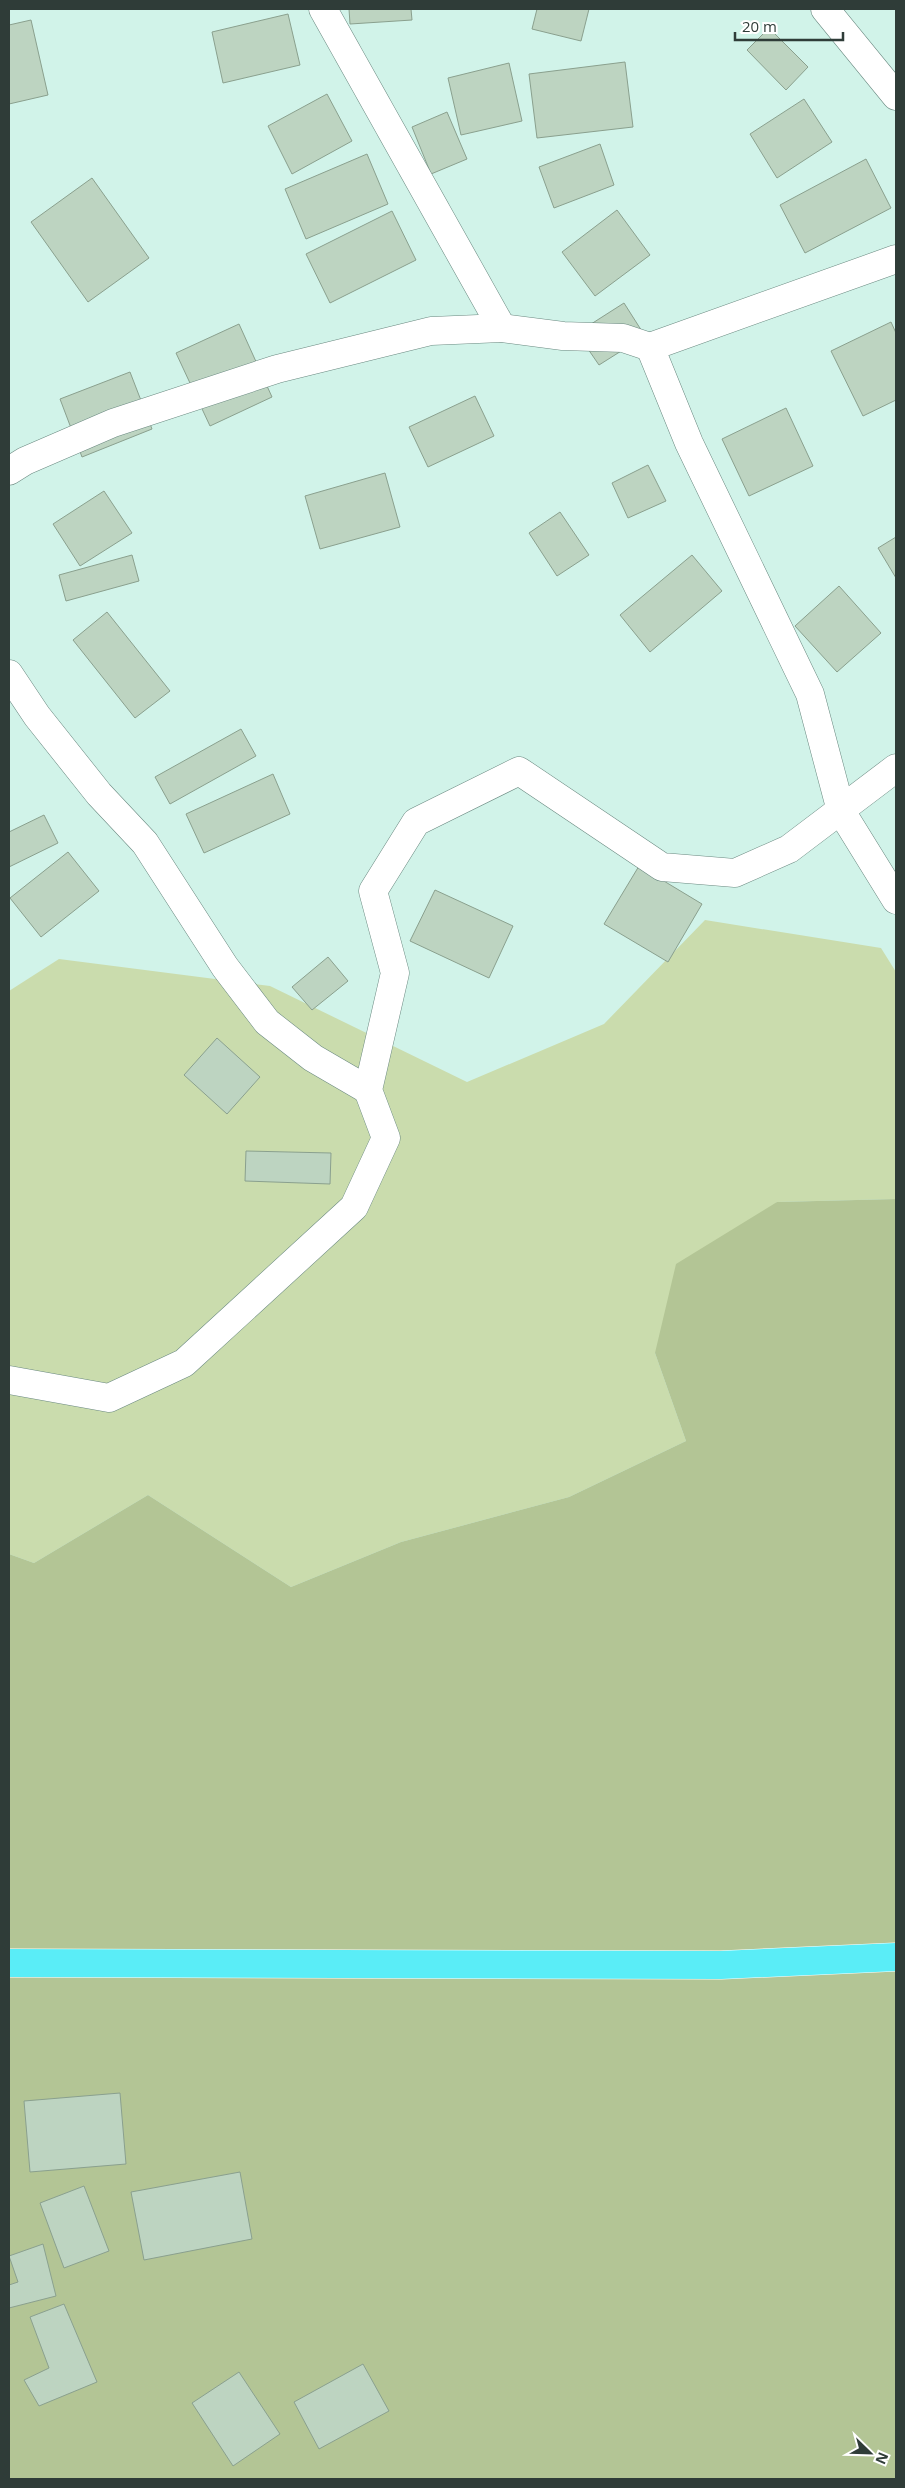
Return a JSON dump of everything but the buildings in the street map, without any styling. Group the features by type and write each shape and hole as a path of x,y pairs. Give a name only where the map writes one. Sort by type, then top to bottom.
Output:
{"highway":[{"path":"9,1963 721,1965 896,1957"}],"street":[{"path":"322,9 502,328"},
{"path":"825,9 896,96"},
{"path":"9,471 25,461 112,424 277,369 431,332 502,328 562,336 623,338 650,347 869,267 896,259"},
{"path":"650,347 689,443 810,694 841,810 896,900"},
{"path":"9,674 37,716 98,794 145,843 225,967 267,1022 313,1058 368,1090"},
{"path":"9,1380 109,1398 184,1363 354,1207 386,1138 368,1090 395,974 373,891 416,822 519,771 662,867 735,873 788,850 896,768"}],"green space":[{"path":"705,920 881,948 896,972 896,1199 777,1202 655,1353 686,1441 569,1497 401,1542 291,1587 148,1495 34,1563 9,1554 9,991 59,959 270,986 467,1082 604,1024"},
{"path":"896,1199 896,2479 9,2479 9,1554 34,1563 148,1495 291,1587 401,1542 569,1497 686,1441 655,1353 676,1264 777,1202"}]}
